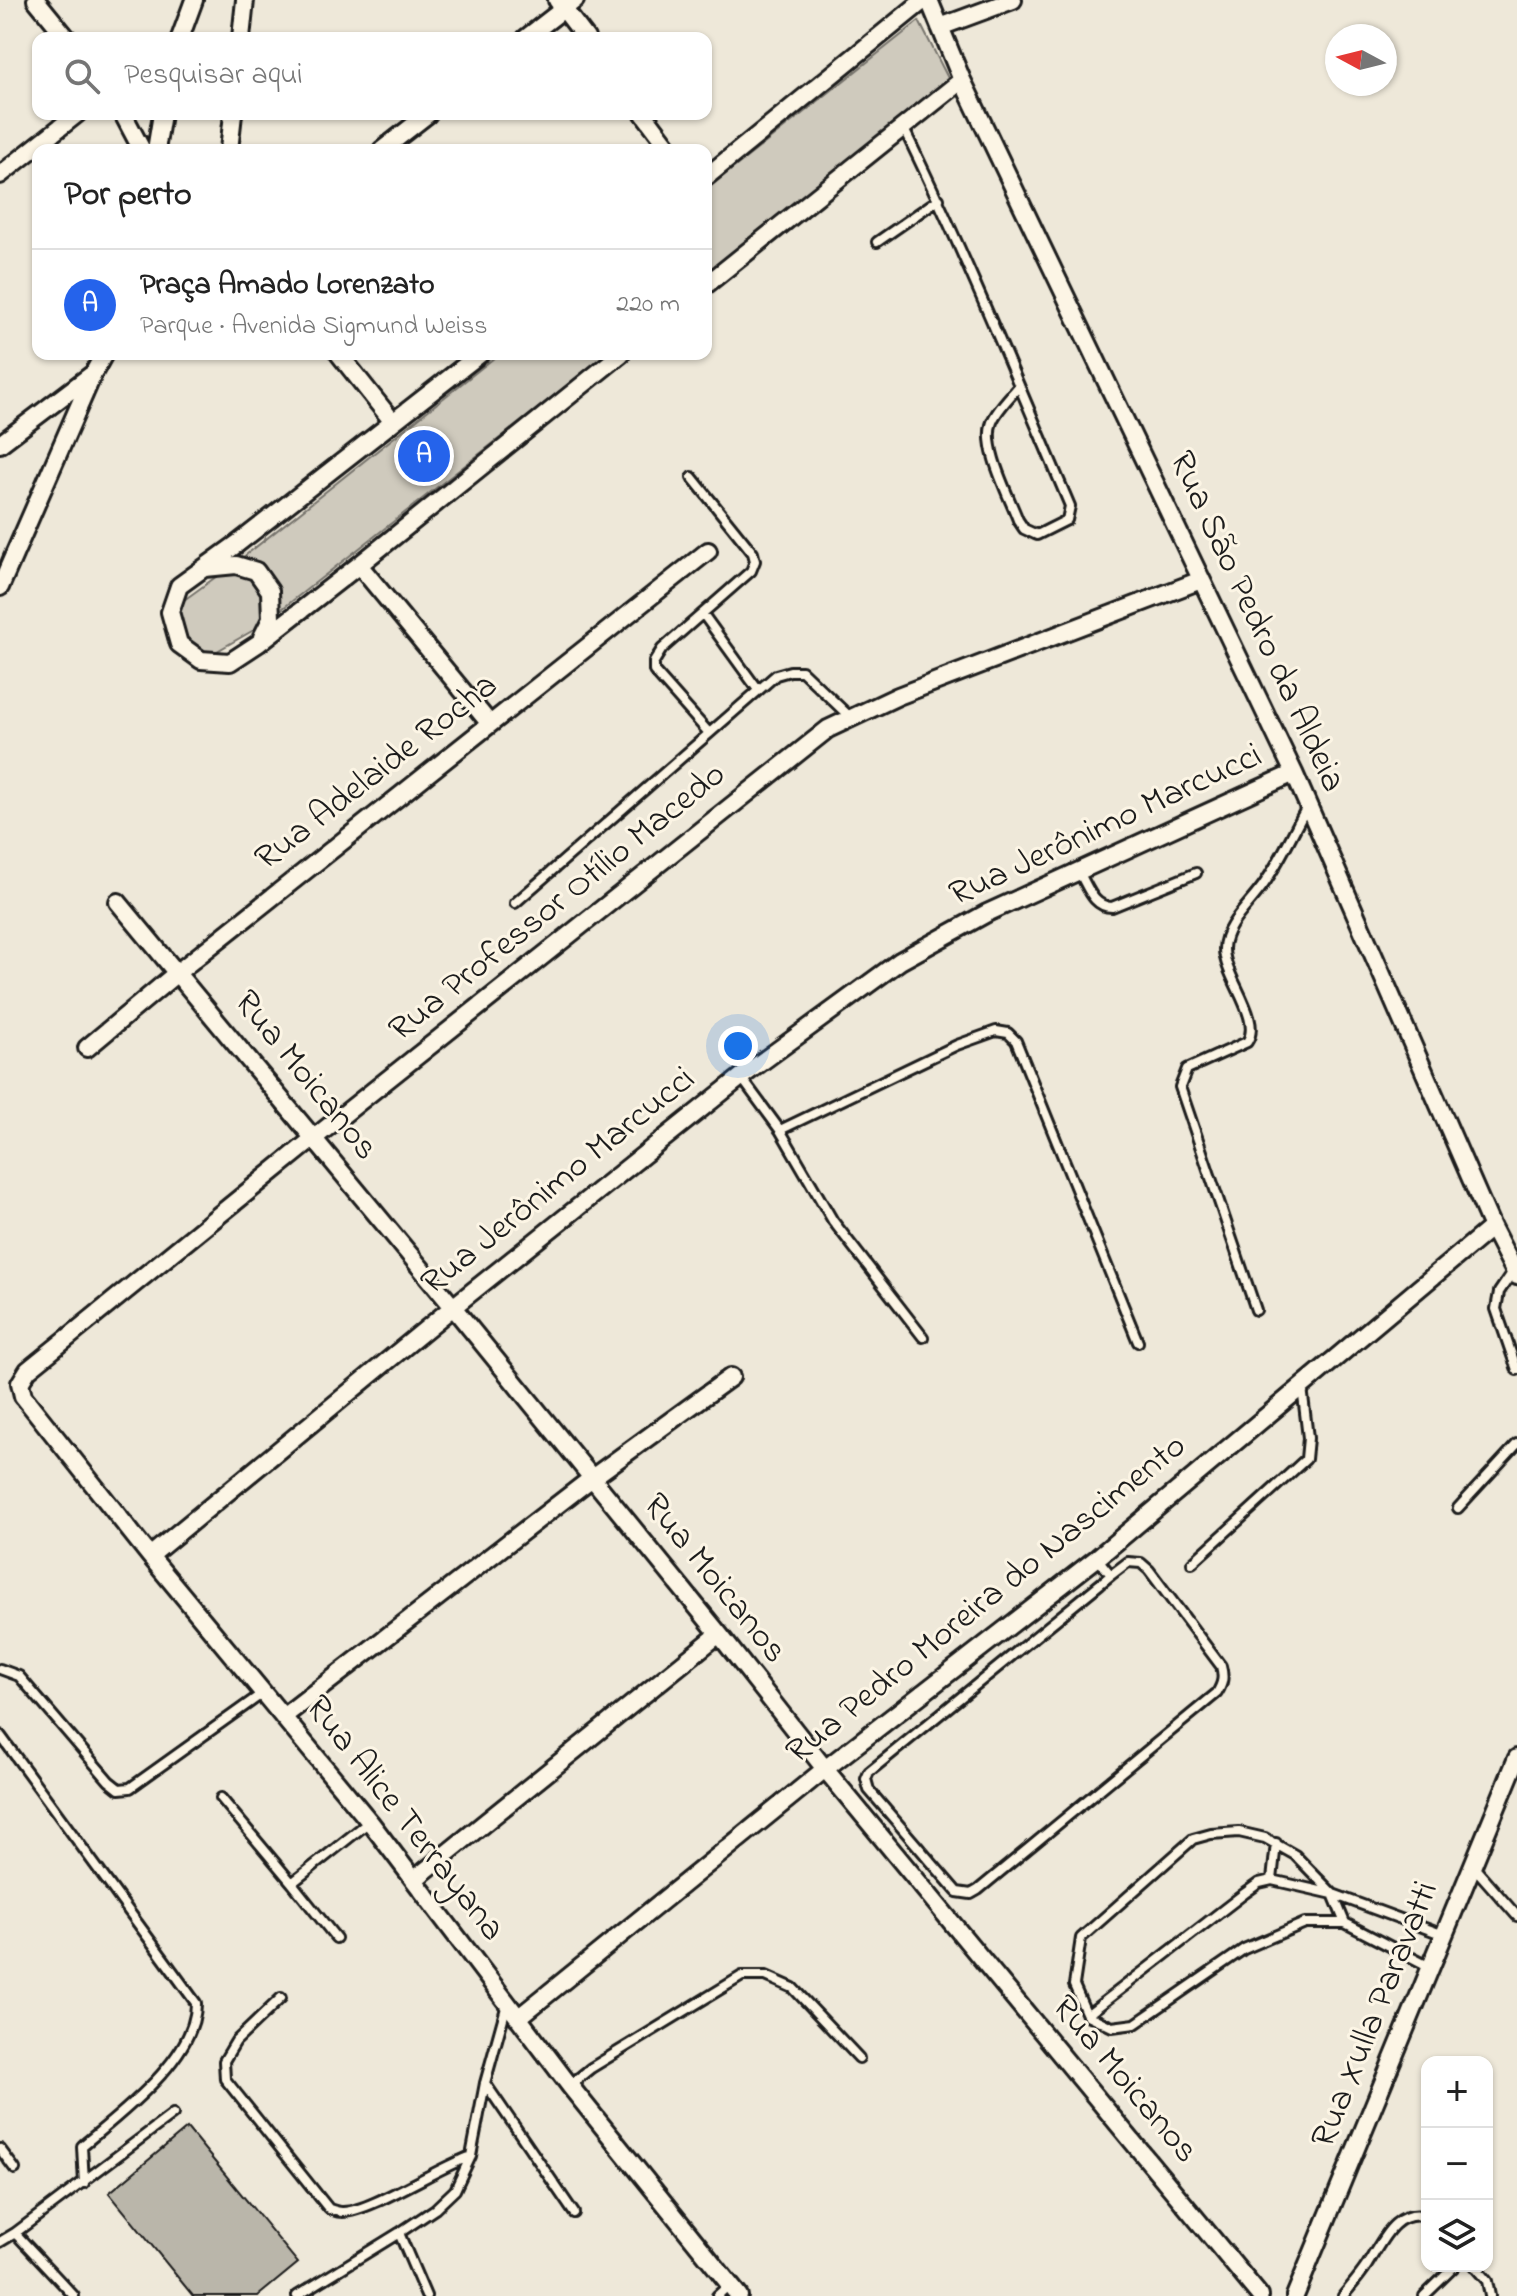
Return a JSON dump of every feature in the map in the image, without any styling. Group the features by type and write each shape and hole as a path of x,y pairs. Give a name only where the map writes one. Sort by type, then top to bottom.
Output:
{"street":[{"path":"36,0 62,32"},
{"path":"182,32 194,0"},
{"path":"242,32 245,0"},
{"path":"712,172 926,0"},
{"name":"Rua São Pedro da Aldeia","path":"926,0 1294,773 1492,1227 1516,1273"},
{"path":"940,27 1013,0"},
{"path":"533,32 565,3 582,32"},
{"path":"712,280 962,80"},
{"path":"39,144 69,120"},
{"path":"126,120 139,144"},
{"path":"157,144 161,120"},
{"path":"230,144 232,120"},
{"path":"390,144 420,120"},
{"path":"648,120 666,144"},
{"path":"0,175 32,150"},
{"path":"0,587 101,360"},
{"path":"344,360 393,422"},
{"path":"472,360 179,586 170,612 179,644 201,660 230,662 359,565 614,360"},
{"path":"0,444 93,374"},
{"name":"Rua Adelaide Rocha","path":"87,1048 178,972 708,551"},
{"path":"204,568 236,565 256,571 270,591 271,619 259,643"},
{"path":"359,565 490,724"},
{"name":"Rua Professor Otílio Macedo","path":"20,1383 28,1370 314,1138 828,729 898,696 1201,580"},
{"name":"Rua Jerônimo Marcucci","path":"150,1556 453,1307 741,1077 900,961 987,913 1294,773"},
{"name":"Rua Moicanos","path":"118,902 453,1307 825,1769 1260,2296"},
{"name":"Rua Pedro Moreira do Nascimento","path":"518,2018 825,1769 1097,1558 1492,1227"},
{"path":"283,1717 592,1478 731,1377"},
{"name":"Rua Alice Terrayana","path":"20,1383 23,1396 150,1556 415,1879 728,2292"},
{"path":"415,1879 719,1634"},
{"name":"Rua Xulla Paravatti","path":"1295,2296 1517,1758"}],"lane":[{"path":"903,126 939,199 1019,386 1070,506 1067,520 1037,535 1024,529 1018,520 989,445 993,419 1019,386"},
{"path":"877,242 939,199"},
{"path":"692,477 753,553 755,561 751,571 662,649 654,662 654,671 709,733"},
{"path":"703,614 758,690"},
{"path":"515,903 776,675 802,671 851,718"},
{"path":"1256,1310 1180,1087 1187,1069 1247,1042 1251,1036 1251,1023 1225,961 1224,946 1233,924 1272,872 1308,804"},
{"path":"1079,871 1095,902 1105,907 1112,907 1196,873"},
{"path":"780,1130 957,1045 996,1031 1008,1033 1016,1041 1138,1342"},
{"path":"741,1077 780,1130 833,1221 923,1337"},
{"path":"1516,1273 1499,1292 1496,1309 1517,1370"},
{"path":"1192,1563 1306,1459 1308,1438 1302,1386"},
{"path":"1458,1508 1517,1444"},
{"path":"1097,1558 1111,1575"},
{"path":"1128,1562 1141,1563 1149,1570 1221,1666 1224,1676 1222,1685 1217,1693 978,1890 971,1894 957,1892 869,1790 866,1779 869,1772 1111,1575 1128,1562"},
{"path":"0,1669 19,1676 119,1789 130,1788 263,1693"},
{"path":"0,1735 196,2003 194,2020 152,2086 82,2146 84,2183"},
{"path":"221,1798 336,1938"},
{"path":"292,1883 370,1822"},
{"path":"1345,1923 1333,1894 1315,1873 1276,1843 1239,1832 1211,1834 1193,1839 1081,1938 1074,1985 1087,2015 1112,2027 1135,2024 1244,1949 1305,1923 1345,1923 1431,1968"},
{"path":"1272,1880 1276,1843"},
{"path":"1473,1865 1517,1916"},
{"path":"1087,2015 1245,1893 1259,1883 1272,1880 1333,1894 1444,1935"},
{"path":"570,2086 591,2068 742,1976 766,1976 793,1988 859,2058"},
{"path":"281,1998 236,2041 224,2061 225,2079 329,2209 342,2213 363,2207 452,2162 471,2156"},
{"path":"297,2296 435,2209 455,2190 471,2156 485,2083 507,2003"},
{"path":"485,2083 574,2213"},
{"path":"0,2242 84,2183 173,2114"},
{"path":"0,2149 15,2169"},
{"path":"1343,2296 1392,2225 1405,2216 1421,2217"},
{"path":"15,2233 74,2296"},
{"path":"399,2233 426,2296"},
{"path":"1424,2296 1449,2272"},
{"path":"1479,2272 1487,2281 1490,2296"}],"shaded area":[{"path":"919,21 951,84 712,271 712,185"},
{"path":"491,360 599,360 259,627 217,651 192,652 176,625 184,600 242,558"}],"building":[{"path":"187,2128 298,2263 258,2296 193,2296 109,2193"}],"place":[{"name":"Praça Amado Lorenzato","path":"424,456"}]}
